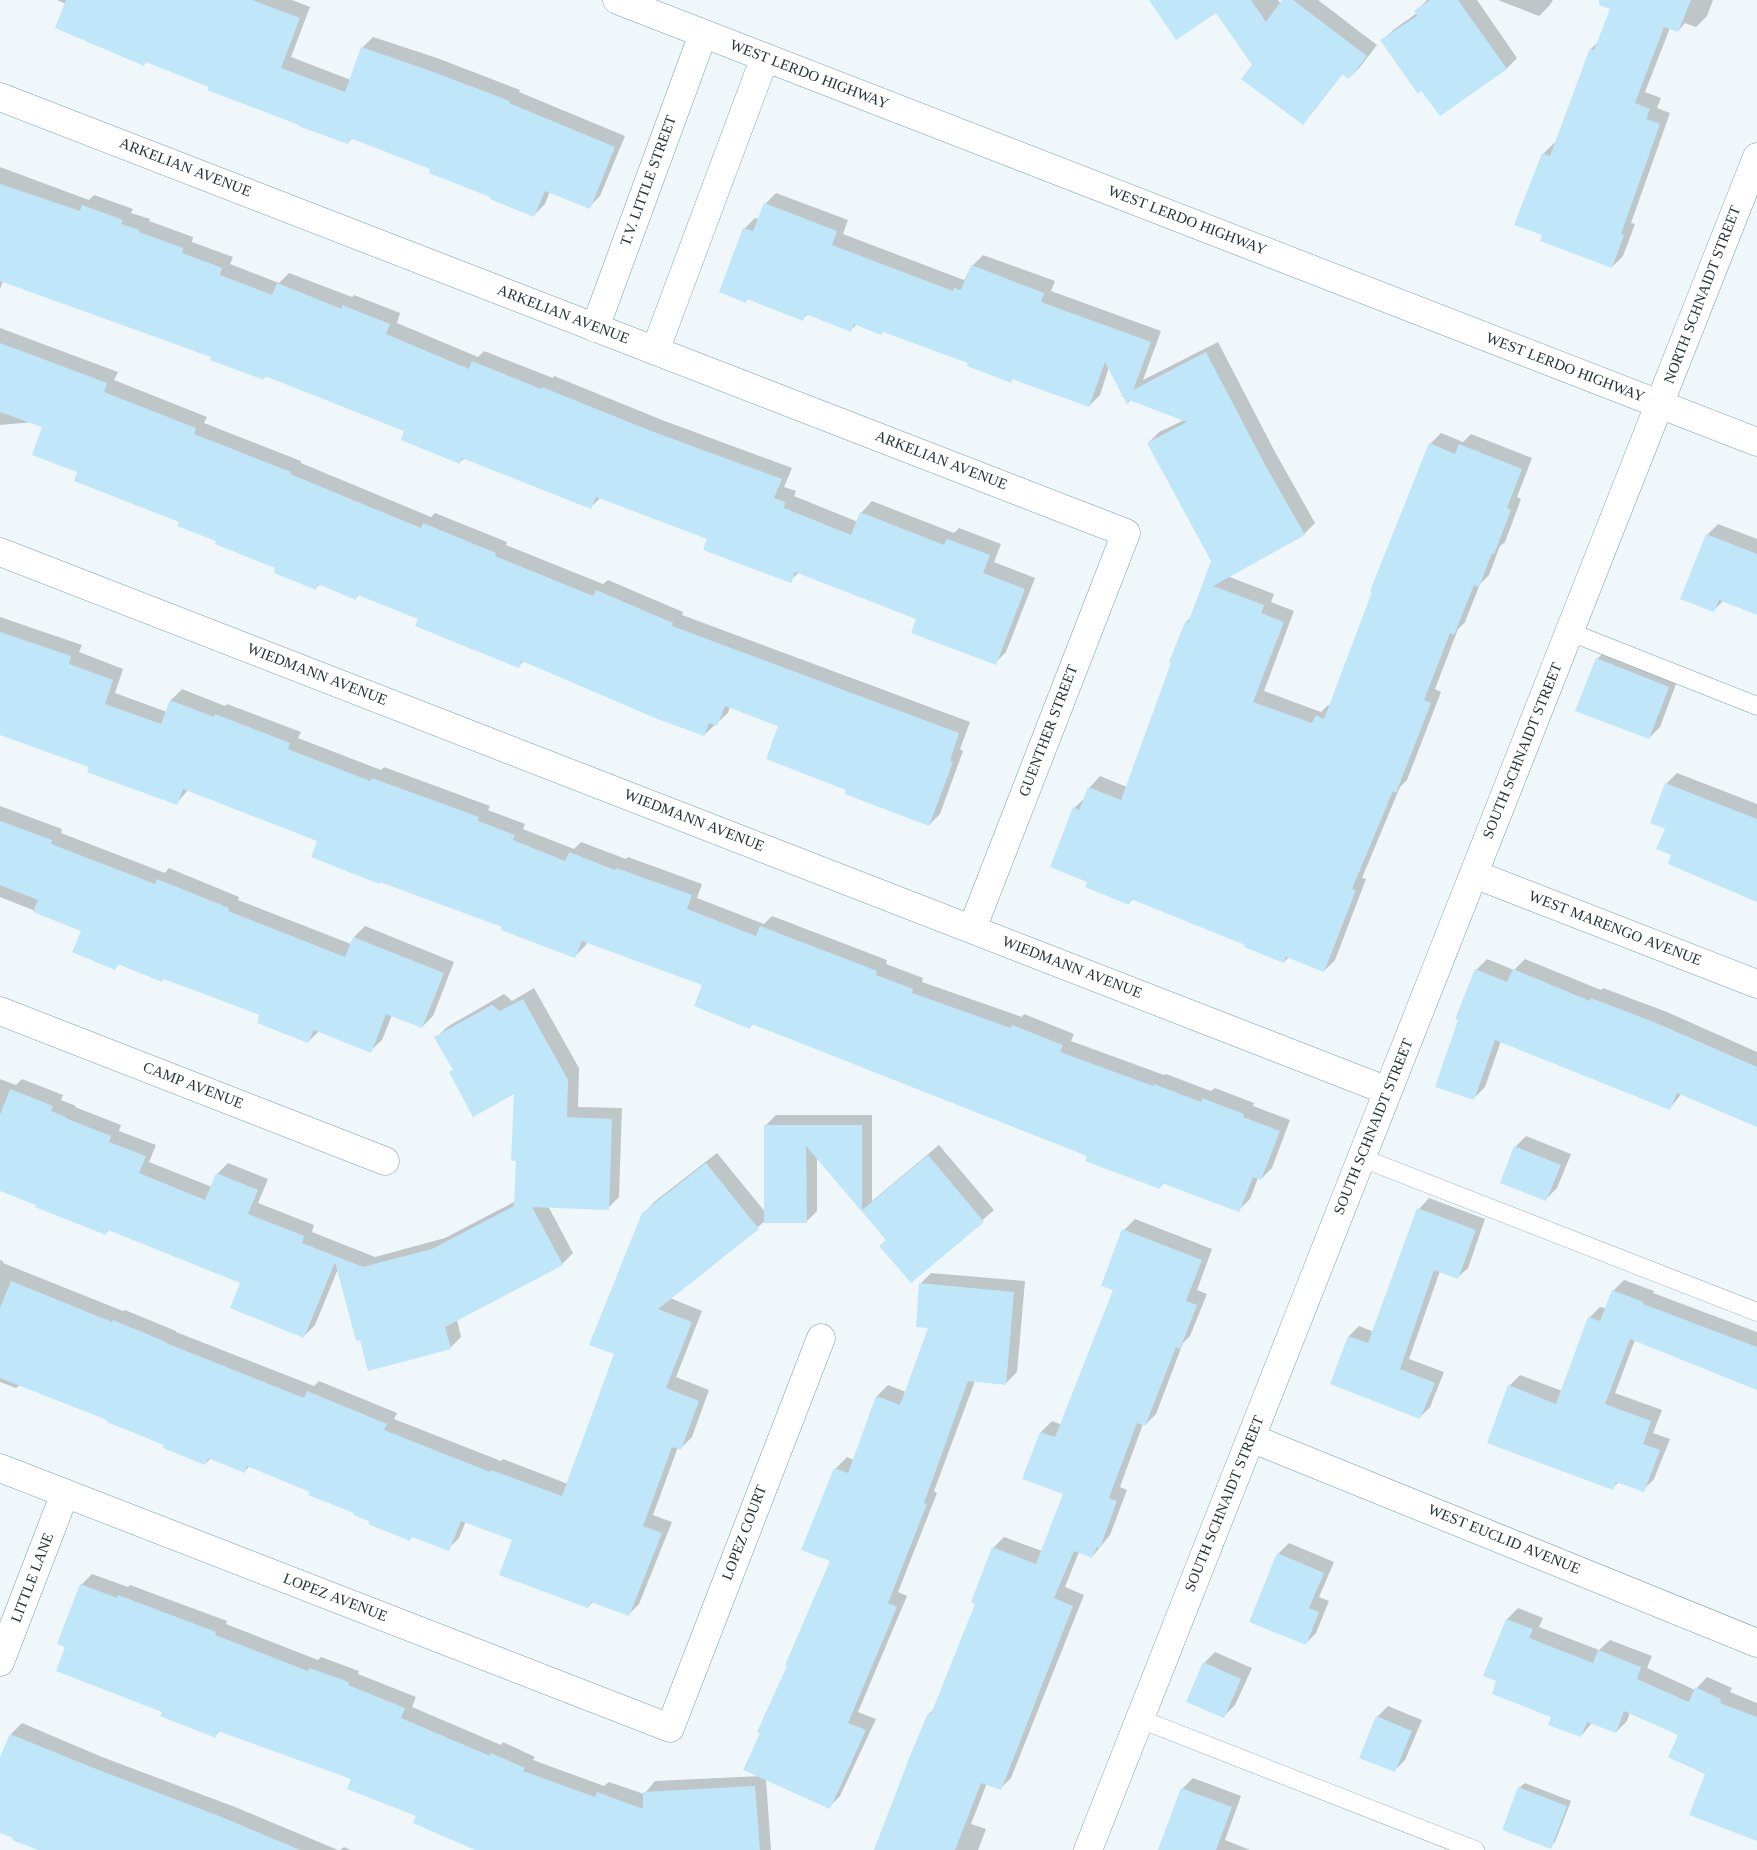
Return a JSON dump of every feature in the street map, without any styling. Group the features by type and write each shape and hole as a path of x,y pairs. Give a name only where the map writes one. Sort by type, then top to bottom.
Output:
{"street":[{"name":"WEST LERDO HIGHWAY","path":"617,0 1757,442"},
{"name":"T.V. LITTLE STREET","path":"595,328 703,34"},
{"path":"655,351 765,57"},
{"name":"ARKELIAN AVENUE","path":"0,97 1126,533"},
{"name":"NORTH SCHNAIDT STREET","path":"1660,405 1757,157"},
{"name":"SOUTH SCHNAIDT STREET","path":"1088,1850 1660,405"},
{"name":"GUENTHER STREET","path":"972,930 1126,533"},
{"name":"WIEDMANN AVENUE","path":"0,552 1388,1091"},
{"name":"WEST MARENGO AVENUE","path":"1474,874 1757,984"},
{"name":"CAMP AVENUE","path":"0,1011 385,1160"},
{"name":"LOPEZ COURT","path":"670,1728 821,1338"},
{"name":"WEST EUCLID AVENUE","path":"1251,1438 1757,1643"},
{"name":"LOPEZ AVENUE","path":"0,1468 670,1728"},
{"name":"LITTLE LANE","path":"0,1662 65,1494"}],"lane":[{"path":"1570,632 1757,706"},
{"path":"1362,1158 1757,1312"},
{"path":"1140,1719 1475,1850"}],"building":[{"path":"66,0 252,0 300,18 281,68 345,92 361,47 510,101 509,103 615,147 590,209 545,191 534,217 429,173 430,169 350,138 348,144 298,126 207,90 209,87 146,62 144,66 55,28"},
{"path":"1149,0 1251,0 1266,22 1282,0 1293,0 1367,56 1349,79 1342,74 1303,125 1241,79 1252,65 1216,13 1176,40"},
{"path":"1430,0 1458,0 1507,69 1440,116 1421,91 1418,94 1380,40 1417,16 1414,11"},
{"path":"1599,0 1691,0 1678,32 1664,27 1635,103 1650,109 1646,119 1660,124 1621,234 1624,235 1612,268 1540,241 1542,235 1514,225 1542,153 1550,156 1590,48 1594,50 1610,9 1599,5"},
{"path":"0,184 80,211 82,205 123,220 121,224 183,248 182,253 222,268 220,275 272,295 277,283 342,309 342,305 390,324 386,334 469,369 472,361 651,431 782,479 774,498 785,502 784,508 851,535 860,512 944,545 947,539 990,555 983,573 1025,589 996,665 911,633 916,619 795,572 791,583 703,550 707,539 596,497 591,509 462,458 460,464 401,440 404,431 265,376 264,380 210,360 211,357 0,281"},
{"path":"764,203 837,231 832,245 953,291 954,288 961,290 971,265 1044,293 1041,302 1151,342 1133,390 1206,352 1264,463 1305,535 1213,586 1264,605 1261,613 1284,622 1253,702 1312,723 1316,715 1324,719 1372,592 1370,591 1429,443 1455,454 1459,444 1522,469 1507,508 1511,510 1494,554 1492,553 1479,587 1474,585 1454,635 1450,633 1424,700 1431,703 1396,793 1393,791 1352,889 1356,890 1324,972 1286,957 1284,963 1244,947 1245,945 1131,899 1129,905 1085,887 1087,882 1050,867 1073,807 1079,810 1088,787 1121,800 1171,663 1169,662 1185,622 1188,623 1211,561 1147,443 1187,422 1129,400 1127,405 1124,398 1120,396 1122,395 1105,362 1089,407 1012,379 1011,383 967,366 968,363 883,332 881,335 854,324 851,332 806,314 803,321 747,299 746,303 719,292 743,228 753,231"},
{"path":"0,343 107,383 104,392 196,428 194,434 291,472 290,474 421,528 423,523 496,553 495,556 593,596 596,590 673,623 672,626 959,733 950,761 953,762 929,826 845,794 846,790 766,759 778,726 725,706 717,726 709,723 704,736 655,718 522,661 519,668 464,646 415,626 418,619 358,595 356,600 318,584 316,590 274,573 275,568 215,544 216,541 177,526 179,522 74,481 77,472 32,455 42,427 0,412"},
{"path":"1706,534 1757,554 1757,615 1719,600 1714,612 1680,599"},
{"path":"0,632 71,656 69,664 113,680 105,704 161,724 170,700 214,717 215,714 290,743 288,749 370,781 372,778 479,817 478,821 515,835 513,840 565,861 569,852 615,870 616,868 692,895 687,909 756,936 760,926 877,971 876,975 913,989 912,993 1011,1028 1012,1025 1063,1045 1060,1052 1153,1086 1154,1084 1201,1102 1202,1098 1244,1114 1243,1117 1280,1131 1261,1180 1253,1177 1239,1212 1162,1183 1160,1189 1085,1161 1087,1156 752,1024 750,1029 694,1006 702,985 582,941 575,958 501,930 502,927 380,882 379,884 311,857 317,841 183,789 177,805 87,772 89,767 0,735"},
{"path":"1596,658 1669,687 1649,739 1575,711"},
{"path":"1665,783 1757,819 1757,902 1668,864 1671,855 1656,849 1665,829 1650,823"},
{"path":"0,821 52,840 51,844 155,884 157,879 229,908 228,911 345,957 353,937 444,973 422,1028 386,1014 371,1053 314,1030 308,1043 257,1023 259,1015 202,993 163,979 162,982 118,964 115,970 72,952 81,931 33,912 38,900 0,885"},
{"path":"1475,969 1507,982 1513,969 1590,1001 1591,998 1656,1023 1757,1067 1757,1127 1677,1093 1670,1110 1495,1040 1474,1100 1435,1087 1458,1020 1455,1019"},
{"path":"523,999 568,1080 567,1117 612,1119 609,1210 532,1207 563,1265 445,1327 451,1349 368,1371 360,1340 356,1341 335,1262 304,1338 230,1308 240,1283 108,1230 106,1235 0,1191 0,1115 10,1089 53,1106 51,1111 65,1118 111,1136 109,1142 146,1156 139,1173 205,1200 216,1173 258,1190 248,1214 304,1236 302,1243 363,1267 432,1249 514,1206 516,1161 511,1161 514,1094 473,1117 449,1072 453,1070 434,1037 492,1005 500,1011"},
{"path":"764,1125 862,1125 862,1210 928,1155 984,1222 911,1283 879,1246 886,1240 806,1146 807,1223 764,1223"},
{"path":"1514,1146 1561,1165 1546,1201 1500,1183"},
{"path":"706,1163 759,1229 658,1309 692,1322 666,1388 699,1401 681,1450 672,1447 643,1526 662,1533 629,1616 591,1602 588,1608 499,1575 512,1540 461,1521 449,1551 412,1537 410,1541 368,1524 369,1521 353,1515 354,1513 308,1495 310,1492 247,1466 245,1473 208,1458 205,1465 163,1448 164,1445 107,1422 107,1420 0,1378 0,1308 11,1281 112,1322 113,1320 304,1398 307,1391 387,1424 384,1430 490,1472 491,1470 562,1496 614,1354 589,1345 642,1213"},
{"path":"1417,1208 1476,1230 1458,1279 1434,1270 1400,1369 1435,1383 1420,1419 1330,1384 1348,1336 1368,1343"},
{"path":"1122,1229 1202,1260 1186,1301 1197,1305 1180,1349 1176,1347 1145,1426 1137,1423 1109,1498 1117,1501 1100,1548 1097,1547 1092,1558 1074,1551 1054,1598 1073,1606 1001,1790 981,1783 955,1850 874,1850 912,1751 928,1713 931,1714 975,1604 971,1602 992,1547 1036,1564 1063,1494 1022,1479 1040,1432 1055,1437 1113,1290 1101,1286"},
{"path":"919,1283 1014,1292 1006,1385 968,1381 924,1503 927,1504 888,1603 897,1607 848,1723 866,1730 830,1809 743,1770 760,1733 757,1732 787,1666 785,1665 830,1561 801,1550 834,1468 848,1473 876,1396 900,1405 928,1328 916,1327"},
{"path":"1612,1290 1643,1302 1643,1304 1757,1347 1757,1390 1630,1339 1605,1404 1651,1421 1643,1444 1660,1450 1644,1492 1616,1482 1613,1490 1487,1443 1508,1385 1556,1404 1588,1317 1600,1321"},
{"path":"1277,1553 1324,1573 1309,1608 1319,1612 1306,1645 1249,1622"},
{"path":"80,1584 117,1598 118,1595 216,1632 215,1635 308,1671 309,1668 349,1682 348,1685 405,1708 401,1718 490,1756 491,1753 525,1768 523,1771 595,1797 597,1792 643,1809 643,1792 755,1786 760,1850 475,1850 413,1823 416,1816 347,1789 351,1779 218,1731 216,1738 160,1716 162,1712 56,1671 65,1647 57,1644"},
{"path":"1506,1619 1533,1629 1529,1638 1593,1663 1598,1650 1641,1667 1637,1679 1689,1702 1695,1687 1721,1699 1720,1703 1757,1717 1757,1841 1689,1815 1705,1774 1668,1757 1678,1735 1624,1711 1616,1733 1587,1722 1581,1737 1548,1725 1551,1717 1492,1694 1496,1681 1483,1676"},
{"path":"1203,1662 1241,1679 1224,1718 1186,1702"},
{"path":"1376,1716 1412,1731 1395,1772 1359,1758"},
{"path":"10,1734 300,1850 38,1850 12,1840 13,1838 0,1833 0,1757"},
{"path":"1518,1787 1567,1806 1551,1849 1502,1830"},
{"path":"1181,1788 1232,1807 1216,1850 1158,1850"}]}
